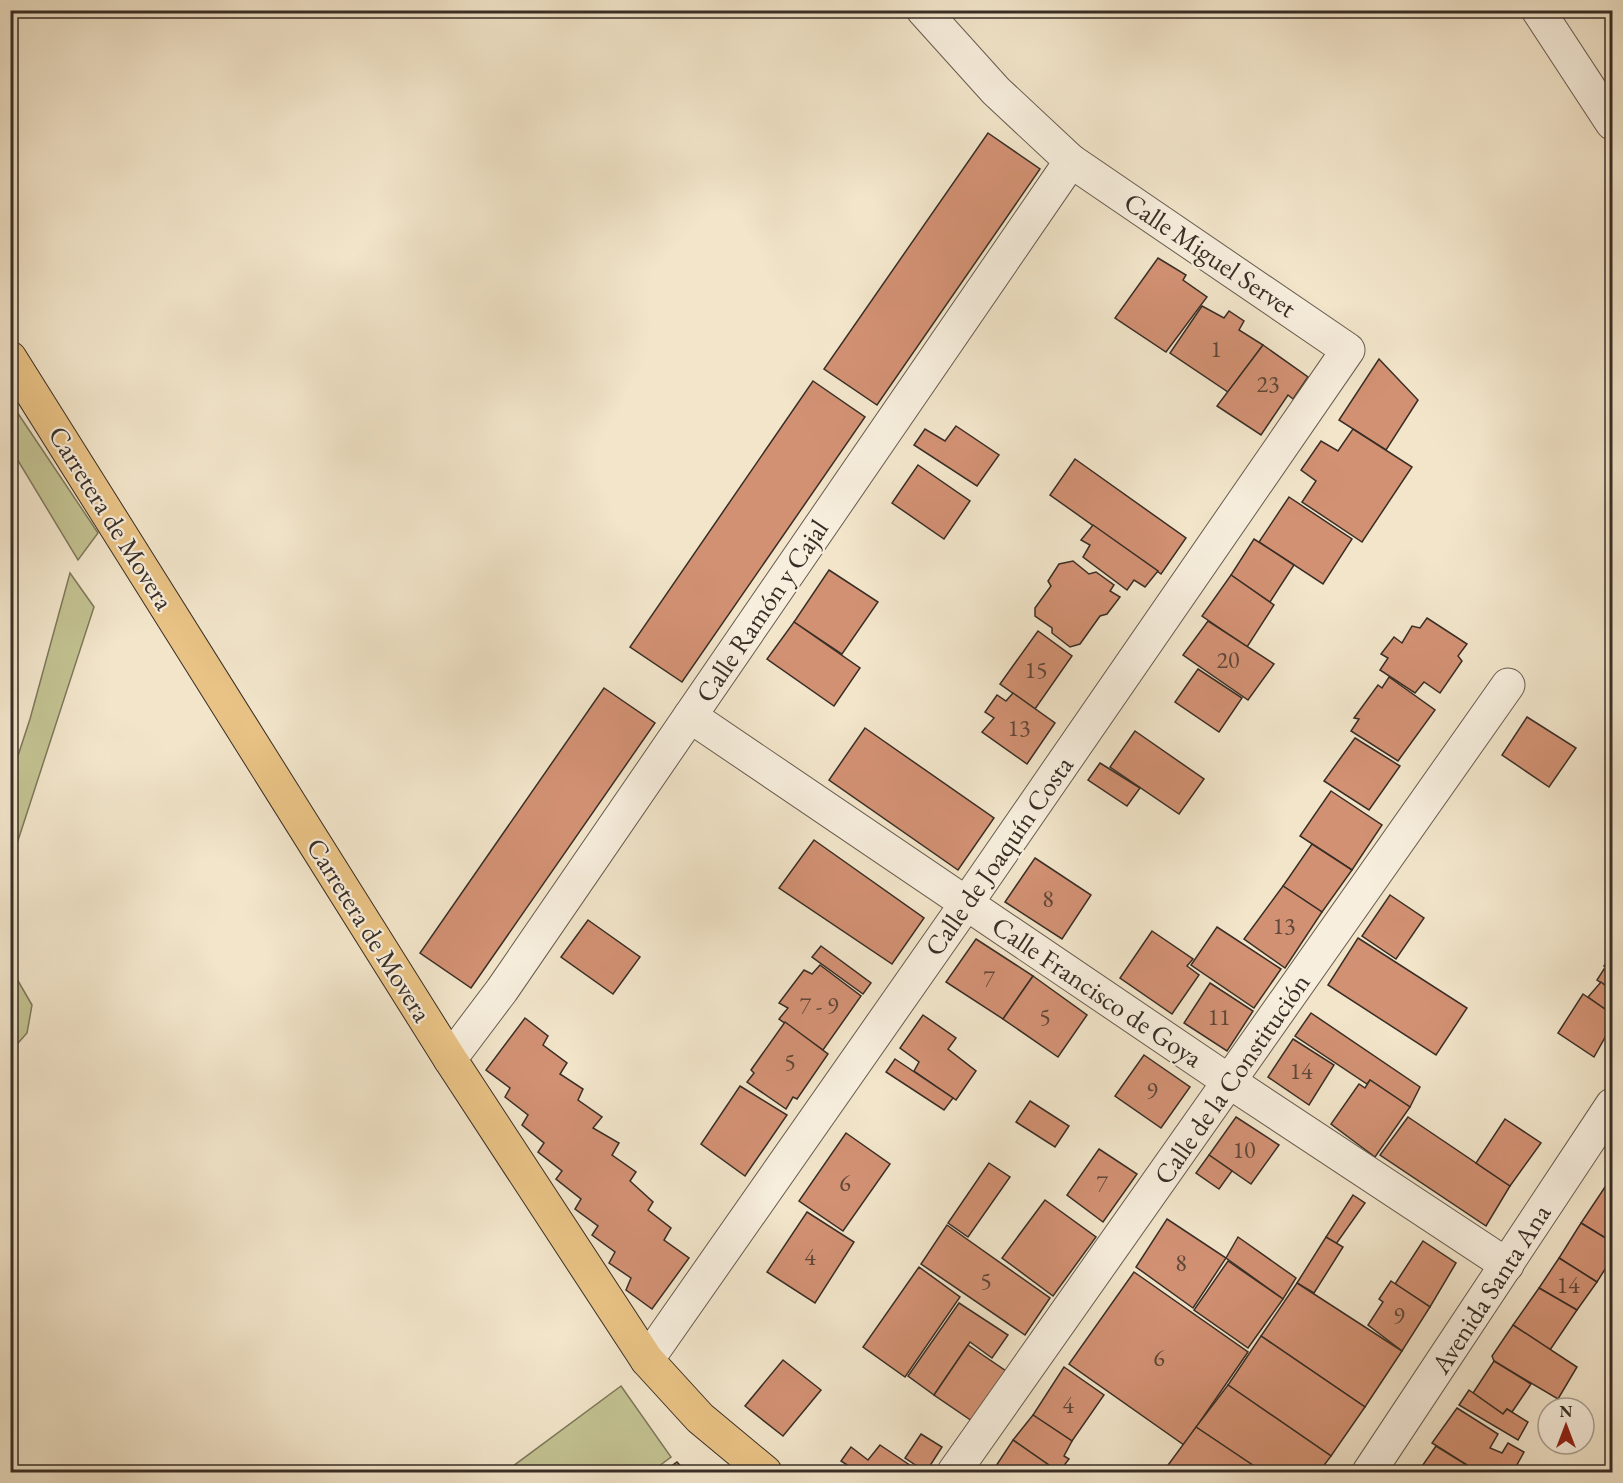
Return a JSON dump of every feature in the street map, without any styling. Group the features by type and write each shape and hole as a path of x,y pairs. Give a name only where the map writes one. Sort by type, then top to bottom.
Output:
{"main road":[{"name":"Carretera de Movera","path":"10,358 450,1059 647,1360 700,1418 765,1473"}],"street":[{"name":"Calle Miguel Servet","path":"924,10 996,91 1071,161 1348,350"},
{"path":"1538,10 1612,123"},
{"name":"Calle Ramón y Cajal","path":"450,1059 502,990 1071,161"},
{"name":"Calle de Joaquín Costa","path":"647,1360 966,904 1348,350"},
{"name":"Calle de la Constitución","path":"954,1473 1508,685"},
{"name":"Calle Francisco de Goya","path":"690,716 1230,1082 1507,1264"},
{"name":"Avenida Santa Ana","path":"1369,1473 1612,1105"}],"shaded area":[{"path":"11,403 98,533 78,560 11,449"},
{"path":"70,573 94,607 11,862 11,777 30,719"},
{"path":"10,967 32,1005 27,1033 11,1051"},
{"path":"621,1386 671,1457 651,1472 505,1472"}],"building":[{"path":"988,133 1040,169 877,405 824,369"},
{"path":"1158,258 1186,275 1183,280 1207,297 1166,352 1115,318"},
{"path":"1202,306 1224,318 1229,311 1244,321 1239,330 1263,345 1228,392 1170,353"},
{"path":"1263,345 1308,377 1293,399 1288,395 1261,435 1217,406"},
{"path":"1379,359 1418,400 1386,450 1339,420"},
{"path":"813,381 865,417 682,682 630,647"},
{"path":"956,426 999,455 977,486 914,445 925,429 945,441"},
{"path":"1353,429 1412,467 1362,542 1302,502 1316,481 1301,470 1321,441 1338,451"},
{"path":"1075,459 1186,538 1161,574 1050,495"},
{"path":"918,465 970,501 944,539 892,503"},
{"path":"1289,497 1352,539 1323,584 1259,542"},
{"path":"1093,525 1158,571 1145,587 1134,580 1127,590 1083,557 1090,545 1081,540"},
{"path":"1254,539 1294,565 1270,602 1231,575"},
{"path":"1073,561 1089,574 1096,572 1114,585 1110,591 1120,597 1107,614 1100,616 1080,644 1070,647 1052,633 1052,628 1035,616 1035,608 1051,586 1048,581 1059,564"},
{"path":"829,570 878,602 842,654 794,622"},
{"path":"1231,575 1274,605 1247,647 1202,616"},
{"path":"1427,618 1467,644 1458,656 1462,661 1440,693 1424,682 1415,693 1380,670 1388,658 1381,654 1394,637 1402,643 1412,626 1420,628"},
{"path":"1208,621 1274,664 1248,700 1183,655"},
{"path":"794,622 860,668 834,706 767,659"},
{"path":"1038,631 1072,656 1035,709 1000,684"},
{"path":"1198,669 1242,698 1219,732 1175,702"},
{"path":"1389,677 1435,710 1398,761 1351,731 1359,719 1354,718 1378,685 1382,688"},
{"path":"604,688 655,723 471,988 420,953"},
{"path":"1013,693 1055,723 1027,764 982,732 994,718 985,712 997,695 1006,701"},
{"path":"1527,717 1576,748 1549,787 1502,755"},
{"path":"865,728 994,818 958,870 829,780"},
{"path":"1135,731 1204,779 1179,814 1110,767"},
{"path":"1355,738 1400,766 1369,810 1324,781"},
{"path":"1100,763 1140,788 1127,806 1088,780"},
{"path":"1331,791 1382,825 1352,870 1300,836"},
{"path":"814,840 924,918 892,964 779,888"},
{"path":"1312,844 1352,870 1322,912 1283,886"},
{"path":"1035,858 1091,895 1062,939 1005,902"},
{"path":"1283,886 1322,912 1285,968 1244,939"},
{"path":"1390,895 1424,918 1396,959 1362,936"},
{"path":"588,920 640,957 613,994 561,957"},
{"path":"1217,927 1281,969 1254,1008 1191,965"},
{"path":"1152,931 1193,959 1187,966 1199,975 1172,1014 1120,978"},
{"path":"1358,938 1467,1008 1436,1055 1328,985"},
{"path":"976,939 1033,976 1003,1019 946,982"},
{"path":"821,946 871,983 863,994 812,957"},
{"path":"1612,954 1612,971 1604,966"},
{"path":"820,965 861,996 823,1050 779,1019 788,1008 779,1003 804,970 812,974"},
{"path":"1604,969 1612,974 1612,990 1597,980"},
{"path":"1033,976 1087,1015 1058,1057 1003,1019"},
{"path":"1601,982 1612,991 1612,1014 1588,997"},
{"path":"1210,983 1253,1011 1227,1051 1184,1023"},
{"path":"1583,994 1612,1014 1612,1025 1594,1057 1558,1033"},
{"path":"1311,1013 1420,1087 1410,1107 1370,1080 1367,1084 1295,1036"},
{"path":"923,1015 956,1038 948,1049 976,1071 956,1100 914,1071 919,1062 900,1048"},
{"path":"525,1018 548,1036 543,1045 567,1063 560,1074 583,1089 578,1100 602,1117 593,1128 619,1143 612,1155 636,1172 630,1181 653,1202 648,1210 671,1228 664,1240 689,1258 652,1309 626,1290 631,1278 609,1263 615,1252 592,1235 598,1226 575,1209 581,1199 556,1179 562,1171 538,1152 544,1143 522,1125 528,1115 505,1097 510,1088 486,1070"},
{"path":"785,1022 828,1054 797,1099 793,1097 786,1109 747,1082 754,1073 751,1070"},
{"path":"1293,1039 1334,1065 1309,1105 1268,1077"},
{"path":"1144,1055 1190,1087 1161,1128 1115,1096"},
{"path":"895,1059 953,1098 944,1110 886,1072"},
{"path":"1370,1080 1410,1107 1375,1157 1331,1124 1359,1084 1365,1088"},
{"path":"740,1086 787,1115 745,1176 701,1144"},
{"path":"1030,1101 1069,1126 1055,1147 1016,1122"},
{"path":"1236,1117 1279,1145 1251,1184 1209,1155"},
{"path":"1408,1117 1510,1186 1486,1226 1380,1155"},
{"path":"1505,1119 1541,1143 1510,1186 1476,1163"},
{"path":"846,1133 890,1164 843,1231 799,1201"},
{"path":"1099,1149 1137,1174 1103,1222 1067,1195"},
{"path":"1209,1155 1232,1171 1219,1189 1196,1173"},
{"path":"989,1163 1010,1177 968,1237 948,1223"},
{"path":"1607,1184 1612,1187 1612,1242 1581,1223"},
{"path":"1353,1195 1365,1203 1336,1244 1326,1237"},
{"path":"1045,1200 1096,1237 1053,1296 1002,1258"},
{"path":"807,1212 854,1242 815,1303 767,1272"},
{"path":"1167,1219 1226,1258 1193,1308 1136,1267"},
{"path":"1581,1223 1612,1242 1612,1258 1597,1282 1559,1258"},
{"path":"947,1225 1050,1298 1025,1335 921,1264"},
{"path":"1238,1237 1296,1278 1283,1299 1226,1258"},
{"path":"1326,1237 1343,1247 1314,1293 1297,1283"},
{"path":"1423,1241 1456,1263 1430,1307 1395,1284"},
{"path":"1559,1258 1597,1282 1577,1310 1539,1288"},
{"path":"1228,1261 1283,1299 1248,1348 1194,1310"},
{"path":"919,1267 960,1297 905,1377 863,1347"},
{"path":"1134,1272 1248,1352 1184,1445 1069,1364"},
{"path":"1391,1281 1430,1307 1402,1351 1368,1325 1383,1302 1379,1299"},
{"path":"1297,1283 1402,1351 1365,1407 1261,1336"},
{"path":"1539,1288 1577,1310 1550,1350 1513,1325"},
{"path":"959,1303 1008,1335 992,1358 970,1342 934,1395 908,1376"},
{"path":"1513,1325 1577,1367 1560,1396 1553,1396 1494,1361 1492,1356"},
{"path":"1261,1336 1365,1407 1331,1456 1228,1385"},
{"path":"968,1345 1006,1371 972,1421 934,1395"},
{"path":"783,1360 821,1390 783,1436 745,1406"},
{"path":"1494,1361 1531,1384 1512,1412 1507,1409 1503,1414 1473,1393"},
{"path":"1064,1367 1104,1395 1072,1441 1033,1415"},
{"path":"1228,1385 1331,1456 1319,1472 1263,1472 1196,1427"},
{"path":"1469,1390 1503,1414 1507,1409 1528,1422 1518,1440 1459,1405"},
{"path":"1457,1408 1498,1434 1490,1448 1502,1453 1508,1443 1524,1452 1513,1472 1478,1472 1432,1443"},
{"path":"1033,1415 1072,1441 1064,1456 1069,1459 1059,1472 1013,1440"},
{"path":"1196,1427 1263,1472 1163,1472"},
{"path":"921,1434 942,1447 926,1472 905,1458"},
{"path":"1013,1440 1059,1472 992,1472"},
{"path":"880,1445 920,1472 858,1472 841,1461 851,1447 868,1460"},
{"path":"1436,1446 1478,1472 1418,1472"},
{"path":"677,1462 686,1472 663,1472"}]}
